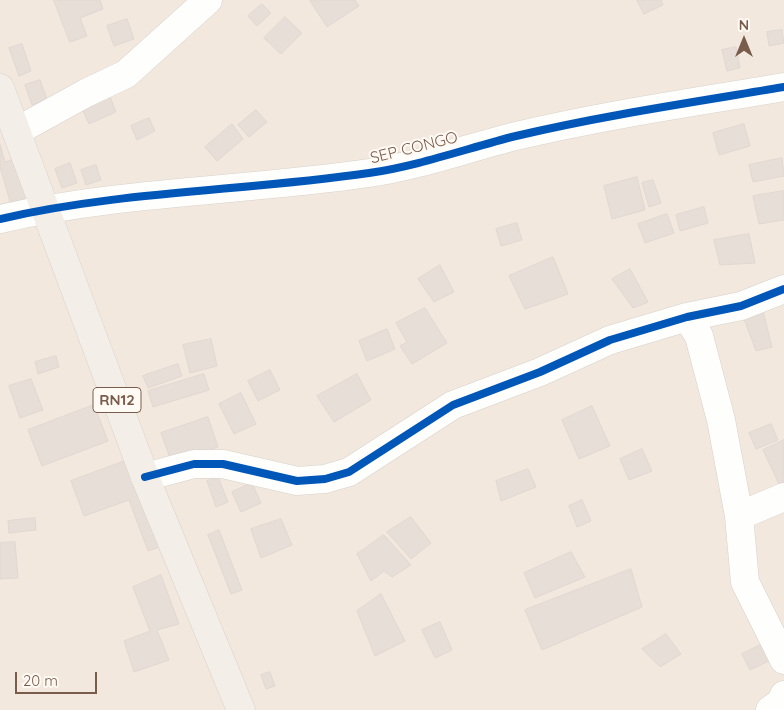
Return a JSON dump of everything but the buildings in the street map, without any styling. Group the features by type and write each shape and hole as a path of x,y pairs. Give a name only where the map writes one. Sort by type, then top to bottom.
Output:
{"main road":[{"name":"RN12","path":"0,88 47,208 145,477 241,710"}],"street":[{"path":"17,130 126,74 208,0"},
{"name":"SEP CONGO","path":"0,219 47,208 133,196 268,186 372,173 517,136 659,108 784,87"},
{"path":"145,477 194,464 223,464 297,481 333,477 349,472 453,405 540,372 610,340 687,317 741,306 784,289"},
{"path":"687,317 699,336 730,462 739,516 745,582 784,660"},
{"path":"739,516 784,497"},
{"path":"770,710 781,702 784,695"}],"shaded area":[{"path":"0,0 784,0 784,710 0,710"}],"cycle path":[{"path":"0,219 46,210 137,197 323,179 387,170 549,128 784,87"},
{"path":"145,477 194,464 223,464 297,481 325,479 349,472 453,405 540,372 610,340 687,317 741,306 784,289"}]}
